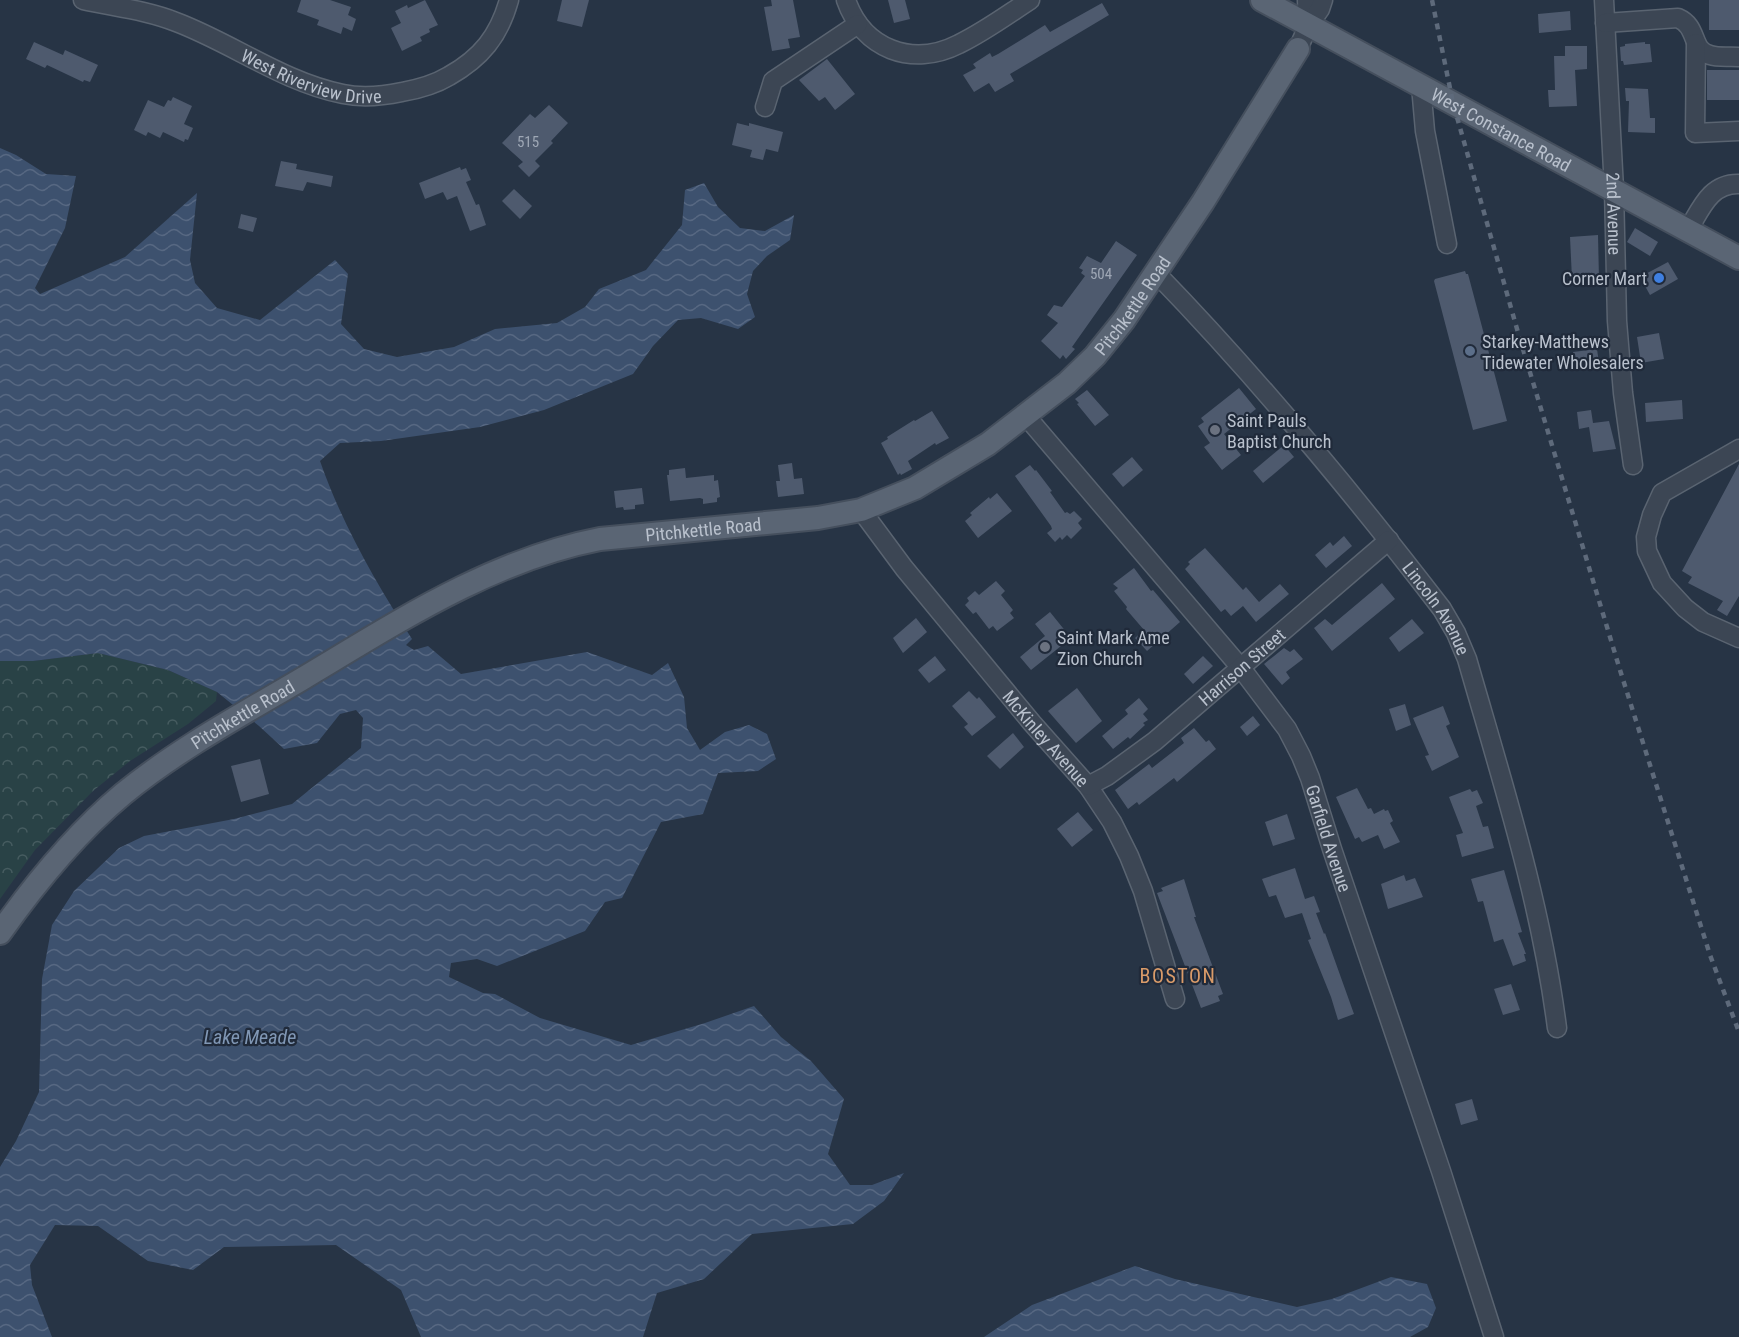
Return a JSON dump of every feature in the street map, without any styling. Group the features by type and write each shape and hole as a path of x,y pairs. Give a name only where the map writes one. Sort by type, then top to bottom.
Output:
{"main road":[{"name":"West Constance Road","path":"1262,0 1688,230 1736,252"},
{"name":"Pitchkettle Road","path":"0,933 41,878 94,820 161,765 236,717 408,616 506,568 567,545 600,539 818,518 861,510 915,488 988,444 1026,417 1067,383 1095,356 1124,320 1298,49"}],"street":[{"name":"West Riverview Drive","path":"83,0 131,9 174,21 306,82 344,95 370,96 422,88 439,82 460,69 475,58 495,35 509,0"},
{"path":"846,0 851,14 869,38 885,48 903,53 922,54 958,45 1030,0"},
{"path":"1307,0 1308,26"},
{"name":"Pitchkettle Road","path":"1298,49 1323,0"},
{"name":"2nd Avenue","path":"1604,0 1614,189 1617,321 1623,393 1633,465"},
{"path":"1605,23 1678,18 1686,21 1696,44 1695,133 1739,131"},
{"path":"765,107 773,81 858,24"},
{"path":"1696,44 1710,56 1739,57"},
{"path":"1421,86 1425,131 1447,244"},
{"path":"1688,230 1707,197 1725,185 1739,184"},
{"name":"Lincoln Avenue","path":"1156,273 1231,354 1332,470 1442,609 1456,633 1467,659 1541,925 1551,976 1557,1028"},
{"name":"Garfield Avenue","path":"1026,417 1241,668 1287,729 1310,778 1494,1337"},
{"path":"1735,456 1662,493 1652,515 1646,537 1647,551 1662,583 1685,608 1703,622 1739,638"},
{"name":"McKinley Avenue","path":"861,510 904,568 1032,723 1088,786 1112,822 1143,891 1175,999"},
{"name":"Harrison Street","path":"1088,786 1107,776 1155,741 1389,540"}],"green space":[{"path":"98,653 168,670 217,692 216,701 188,724 130,761 93,791 35,850 0,899 0,661 33,661"}],"water":[{"name":"Lake Meade","path":"0,148 46,174 76,176 65,228 35,288 40,294 125,257 197,193 190,260 195,283 217,308 260,320 335,260 348,274 341,324 364,349 397,357 454,347 495,329 557,323 585,307 599,289 646,270 682,225 685,190 704,183 718,207 740,228 765,231 794,215 790,240 767,256 753,271 747,294 755,317 738,329 701,318 678,320 653,346 633,374 544,410 480,427 381,441 340,443 320,461 361,553 412,639 406,645 414,650 428,646 461,674 587,652 652,675 668,663 684,697 687,728 700,750 725,732 749,725 767,734 776,759 758,771 718,773 703,814 661,822 622,898 605,902 585,931 497,966 477,959 451,963 449,977 483,993 495,994 540,1018 631,1045 754,1006 781,1037 811,1061 844,1099 828,1154 850,1185 872,1185 904,1173 884,1201 853,1224 752,1234 704,1279 657,1293 643,1337 421,1337 401,1290 336,1245 224,1247 193,1270 148,1261 98,1226 55,1225 30,1265 32,1285 52,1337 0,1337 0,1167 16,1141 39,1092 42,979 52,925 74,891 119,848 144,836 234,819 292,804 361,748 363,718 356,710 340,714 317,743 284,749 217,692 168,670 98,653 33,661 0,661"},
{"path":"1135,1266 1175,1279 1297,1307 1332,1299 1391,1277 1427,1284 1436,1308 1428,1327 1410,1337 984,1337 1032,1305"}],"building":[{"path":"301,0 330,0 351,7 348,15 356,19 352,31 343,27 341,34 317,25 319,20 297,12"},
{"path":"425,0 438,25 420,37 422,41 402,51 391,28 401,23 395,11"},
{"path":"562,0 589,0 582,27 557,21"},
{"path":"771,0 793,0 800,37 788,39 790,48 772,51 764,7 772,6"},
{"path":"888,0 905,0 910,19 894,23"},
{"path":"1709,0 1739,0 1739,30 1709,30"},
{"path":"1102,3 1109,15 1010,74 1014,81 995,92 989,83 974,92 963,75 976,68 973,64 990,53 992,57 998,54 1045,25 1050,32"},
{"path":"1570,11 1571,30 1539,33 1538,14"},
{"path":"34,42 63,55 65,50 98,65 90,82 84,80 83,82 47,65 45,68 26,59"},
{"path":"1645,42 1645,44 1650,44 1652,62 1624,65 1621,61 1620,47 1625,44"},
{"path":"1565,46 1587,46 1587,69 1575,70 1577,106 1549,107 1548,90 1555,90 1554,56 1565,56"},
{"path":"827,59 855,94 835,110 825,97 819,101 799,80"},
{"path":"1707,70 1739,70 1739,100 1707,100"},
{"path":"1625,88 1648,89 1650,118 1655,118 1655,133 1628,132 1629,101 1626,101"},
{"path":"173,97 192,106 184,124 193,128 188,140 185,139 184,142 163,132 160,138 148,132 146,136 134,130 148,100 164,107"},
{"path":"549,105 568,123 535,161 540,166 529,177 518,166 523,162 502,143 530,114 535,118"},
{"path":"737,123 749,126 749,123 783,132 778,152 766,149 763,160 750,157 752,150 732,145"},
{"path":"281,161 297,164 296,169 333,176 331,187 307,182 303,191 275,186"},
{"path":"460,167 461,170 466,168 471,180 466,182 476,205 479,204 486,225 470,231 457,196 447,200 443,192 425,199 419,183"},
{"path":"514,189 532,206 520,219 502,201"},
{"path":"241,214 257,218 253,232 238,228"},
{"path":"1635,228 1658,242 1650,256 1627,242"},
{"path":"1598,235 1599,279 1572,279 1570,237"},
{"path":"1116,241 1137,255 1072,347 1075,349 1066,359 1063,355 1060,359 1041,341 1058,323 1047,315 1054,305 1062,307 1085,276 1081,273 1083,270 1079,268 1087,256 1101,263"},
{"name":"Corner Mart","path":"1668,262 1678,279 1650,295 1640,277"},
{"name":"Starkey-Matthews Tidewater Wholesalers","path":"1465,271 1468,274 1507,421 1473,430 1434,281"},
{"path":"1659,333 1664,359 1641,363 1637,337"},
{"path":"1597,349 1599,363 1575,366 1573,352"},
{"name":"Saint Pauls Baptist Church","path":"1239,388 1256,409 1224,434 1241,455 1222,470 1204,447 1210,443 1198,426 1204,422 1201,418"},
{"path":"1087,390 1109,415 1095,426 1075,399"},
{"path":"1682,400 1683,419 1646,422 1645,403"},
{"path":"1591,410 1593,423 1609,421 1616,449 1593,452 1589,427 1579,429 1577,412"},
{"path":"932,411 949,438 936,445 935,443 908,461 912,469 898,475 881,443 914,420"},
{"path":"1284,445 1294,457 1263,483 1253,471"},
{"path":"1132,457 1143,470 1123,487 1112,474"},
{"path":"792,463 794,479 802,478 804,494 778,497 776,481 780,481 778,465"},
{"path":"1739,464 1739,596 1727,616 1717,610 1723,601 1688,583 1692,577 1682,571"},
{"path":"1030,465 1052,491 1050,492 1065,513 1070,514 1074,511 1082,519 1078,523 1082,528 1071,539 1067,535 1055,542 1047,533 1052,529 1051,526 1015,476"},
{"path":"685,468 686,478 714,475 714,481 718,480 720,497 717,498 717,502 703,504 703,499 700,498 670,501 667,475 669,475 669,470"},
{"path":"642,488 644,504 635,505 635,509 616,508 614,491"},
{"path":"997,493 1012,511 978,538 965,521 972,515 970,513"},
{"path":"1344,536 1352,546 1326,568 1315,555 1330,542 1333,546"},
{"path":"1205,548 1243,590 1246,587 1259,602 1280,584 1289,594 1256,622 1243,606 1231,616 1225,609 1221,612 1185,569 1190,564 1188,562"},
{"path":"1134,568 1151,591 1153,590 1180,622 1147,651 1135,638 1144,630 1114,591 1118,588 1113,584"},
{"path":"996,581 1005,591 1001,595 1013,610 1010,613 1014,618 997,631 993,626 989,629 976,612 973,614 965,605 969,601 967,598 975,591 979,595"},
{"path":"1382,583 1395,599 1332,651 1314,628 1325,619 1332,625"},
{"name":"Saint Mark Ame Zion Church","path":"1050,612 1071,638 1031,670 1020,657 1045,636 1035,624"},
{"path":"916,618 927,632 903,653 893,638"},
{"path":"1412,619 1424,633 1399,652 1389,638"},
{"path":"1284,648 1290,652 1294,649 1303,659 1286,672 1290,678 1282,685 1264,664"},
{"path":"935,656 946,670 929,683 918,670"},
{"path":"1203,656 1213,666 1193,684 1184,674"},
{"path":"1077,688 1102,721 1076,743 1048,711"},
{"path":"969,691 977,699 979,697 996,717 972,736 964,727 968,724 952,706"},
{"path":"1139,698 1148,709 1143,714 1148,720 1130,739 1128,737 1113,749 1102,736 1128,714 1125,710"},
{"path":"1405,704 1411,725 1396,731 1389,709"},
{"path":"1443,706 1450,724 1446,726 1459,757 1432,771 1425,756 1429,755 1413,718"},
{"path":"1253,716 1260,725 1247,736 1240,727"},
{"path":"1194,728 1206,742 1209,740 1216,749 1177,782 1174,778 1139,805 1137,802 1128,809 1115,790 1149,764 1152,768 1184,743 1181,738"},
{"path":"1013,733 1024,747 1000,769 987,756"},
{"path":"260,759 269,794 241,802 231,766"},
{"path":"1357,788 1368,809 1371,808 1374,814 1384,809 1388,810 1393,821 1390,823 1400,842 1384,849 1378,835 1362,842 1359,837 1355,839 1336,797"},
{"path":"1470,789 1472,792 1477,790 1483,803 1476,806 1483,827 1488,826 1494,848 1462,857 1456,835 1463,833 1449,797"},
{"path":"1078,812 1093,830 1072,847 1057,829"},
{"path":"1287,814 1295,839 1273,846 1265,822"},
{"path":"1295,868 1305,899 1314,896 1320,912 1316,913 1354,1014 1338,1020 1308,940 1311,939 1302,913 1285,918 1276,895 1269,897 1262,879"},
{"path":"1504,870 1522,932 1518,933 1526,954 1524,954 1526,961 1513,966 1503,939 1494,942 1483,901 1478,902 1471,879"},
{"path":"1404,875 1406,881 1415,878 1423,897 1388,909 1381,884"},
{"path":"1184,879 1196,917 1194,917 1223,994 1218,996 1220,1001 1201,1008 1157,893 1163,891 1161,888"},
{"path":"1511,984 1520,1010 1503,1015 1494,989"},
{"path":"1472,1099 1478,1120 1461,1125 1455,1104"}],"railway":[{"path":"1432,0 1453,103 1519,336 1620,670 1710,955 1739,1032"}],"place":[{"name":"Corner Mart","path":"1659,278"},
{"name":"Starkey-Matthews Tidewater Wholesalers","path":"1470,351"},
{"name":"Saint Pauls Baptist Church","path":"1215,430"},
{"name":"Saint Mark Ame Zion Church","path":"1045,647"}],"district":[{"name":"BOSTON","path":"1178,976"}]}
